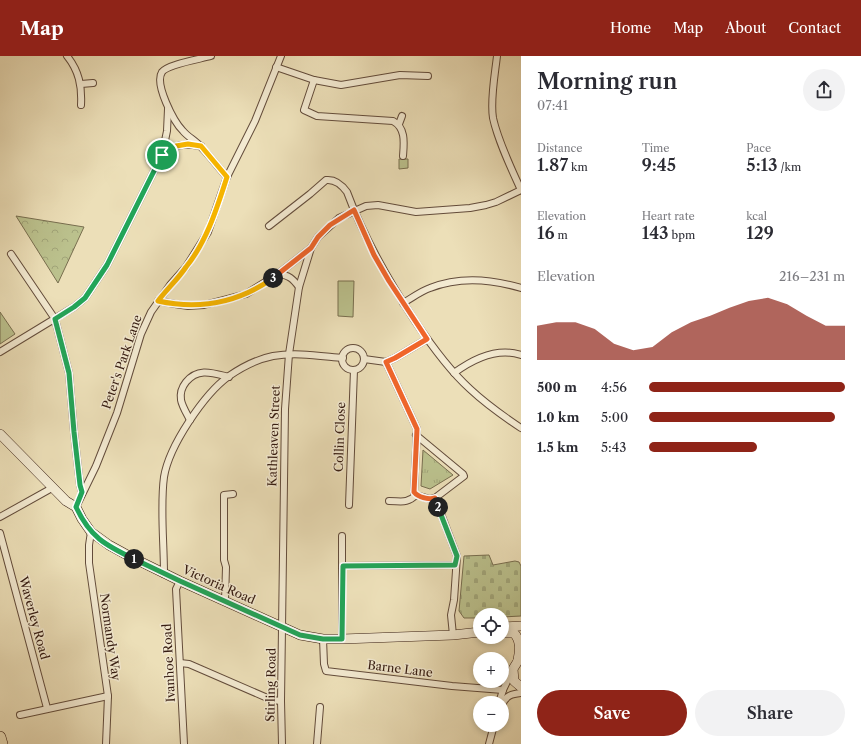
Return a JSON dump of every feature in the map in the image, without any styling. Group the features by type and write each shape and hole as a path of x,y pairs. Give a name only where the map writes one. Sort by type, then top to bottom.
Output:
{"highway":[{"path":"0,737 2,744"}],"street":[{"path":"68,56 74,65 81,84 81,105"},
{"path":"211,56 176,65 162,72 160,78 168,109 182,130 201,146 227,177"},
{"name":"Peter's Park Lane","path":"76,507 96,466 117,413 141,334 151,312 170,285 186,267 208,232 227,177 255,121 281,56"},
{"path":"158,301 188,306 204,305 246,294 265,284 311,248 318,237 330,225 354,210 366,206 378,205 416,212 470,208 486,206 521,190 506,157 493,117 493,86 497,56"},
{"path":"276,67 314,80 341,85 400,75 428,76"},
{"path":"314,80 304,110 317,116 393,121 401,127 403,134 403,156"},
{"path":"81,84 93,83"},
{"path":"0,352 74,307 85,298 107,265 162,155 168,109"},
{"path":"399,124 402,116"},
{"path":"162,155 176,146 188,144 201,146"},
{"path":"269,226 326,180 336,182 342,186 347,192 374,255 427,339 454,373 470,389 521,428"},
{"name":"Kathleaven Street","path":"283,627 282,590 285,409 289,354 300,287 311,248"},
{"path":"10,254 55,319 69,373 74,439 82,492"},
{"path":"278,274 287,275 300,287"},
{"path":"403,303 429,288 449,281 486,280 521,288"},
{"path":"364,359 386,362 427,339"},
{"path":"356,348 362,352 364,359 362,365 354,370 344,365 342,358 343,354 348,349 356,348"},
{"path":"454,373 477,358 490,354 516,353 521,355"},
{"path":"164,574 164,476 171,457 190,420 208,398 229,377 261,359 289,354 342,358"},
{"path":"386,362 417,429 414,492 416,495"},
{"name":"Collin Close","path":"349,504 354,370"},
{"path":"190,420 181,401 181,393 184,385 190,378 198,373 207,372 229,377"},
{"name":"Victoria Road","path":"0,434 52,488 66,501 76,507 91,532 101,541 164,574 300,635 323,639 342,639 453,635 473,633"},
{"path":"416,435 464,476 435,498 430,499 416,495"},
{"path":"0,517 52,488"},
{"path":"225,601 226,567 224,560 224,495 233,494"},
{"path":"389,501 411,500 416,495"},
{"path":"435,498 457,556 455,565 454,600 451,615 453,635"},
{"name":"Normandy Way","path":"91,532 89,563 108,696 106,744"},
{"name":"Waverley Road","path":"0,533 47,708"},
{"path":"342,536 342,639"},
{"path":"343,566 455,565"},
{"name":"Ivanhoe Road","path":"180,581 176,589 184,744"},
{"path":"509,627 521,626"},
{"name":"Stirling Road","path":"282,744 281,701 283,627"},
{"path":"501,696 519,658 520,648 518,639 514,633 509,633"},
{"name":"Barne Lane","path":"323,639 324,664 326,671 445,685 503,690"},
{"path":"180,663 189,664 272,700 281,701"},
{"path":"513,669 514,680 521,687"},
{"path":"509,696 521,693"},
{"path":"20,714 108,696"},
{"path":"317,744 318,710"},
{"path":"489,744 492,732"}],"green space":[{"path":"399,159 408,159 408,168 399,169"},
{"path":"16,216 84,227 58,283"},
{"path":"338,281 354,281 353,317 338,316"},
{"path":"0,312 15,334 0,344"},
{"path":"423,450 453,475 430,489 421,486"},
{"path":"489,555 493,565 515,561 519,562 521,566 521,616 509,617 509,608 473,608 473,618 464,618 459,611 464,556"}],"route":[{"path":"188,144 201,146 227,177 208,232 186,267 158,301 188,306 204,305 246,294 265,284 278,274 311,248 318,237 330,225 354,210 374,255 427,339 386,362 417,429 414,492 416,495 430,499 435,498 457,556 455,565 343,566 342,639 323,639 300,635 180,581 129,556 101,541 91,532 76,507 82,492 74,432 69,373 55,319 85,298 107,265 162,155 176,146 188,144"}]}
